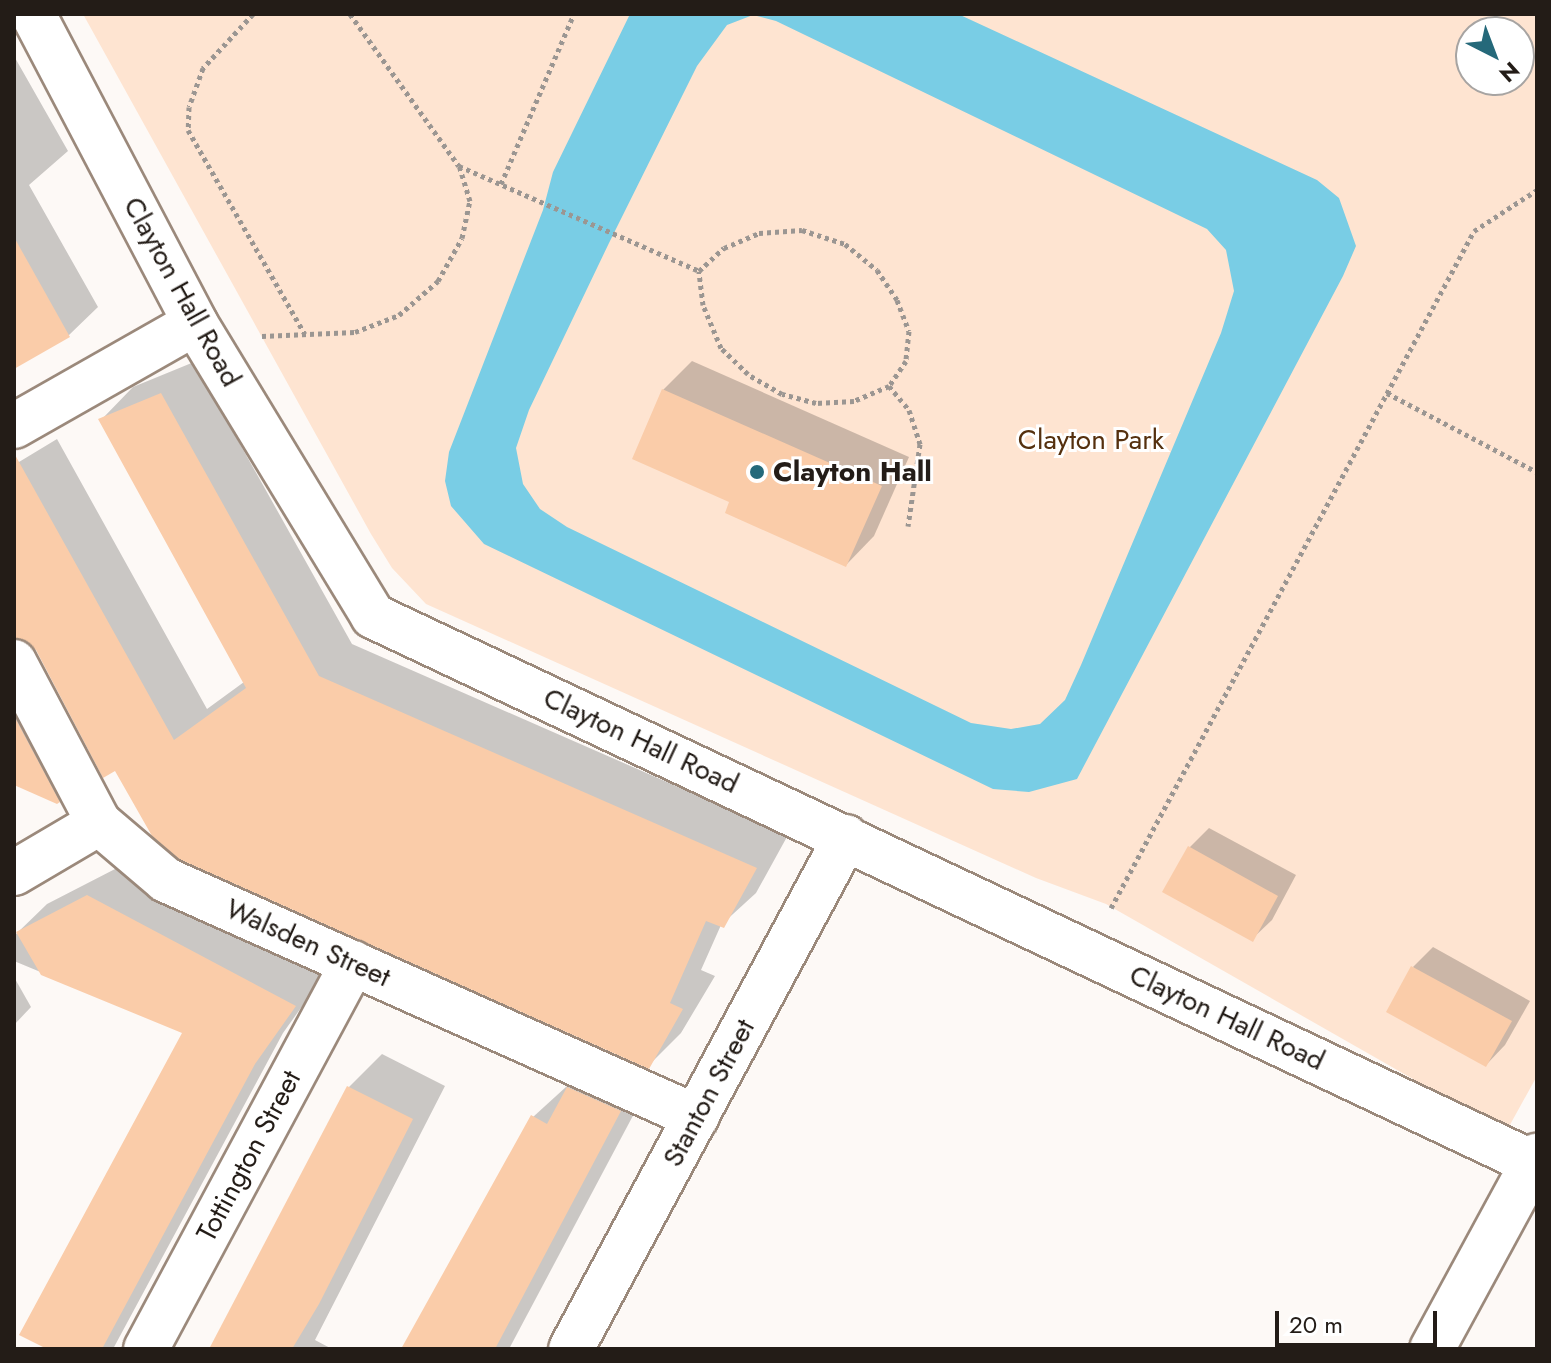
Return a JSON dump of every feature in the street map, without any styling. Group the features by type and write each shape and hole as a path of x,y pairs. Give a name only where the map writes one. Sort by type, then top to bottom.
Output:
{"street":[{"name":"Clayton Hall Road","path":"33,14 200,331 373,616 1535,1159"},
{"path":"14,426 200,331"},
{"name":"Walsden Street","path":"14,662 99,823 166,880 696,1117"},
{"path":"14,873 99,823"},
{"name":"Stanton Street","path":"571,1349 846,837"},
{"name":"Tottington Street","path":"146,1349 353,963"},
{"path":"1432,1349 1535,1159"}],"path":[{"path":"253,14 203,68 189,107 188,130 305,334"},
{"path":"200,331 355,332 399,315 438,281 462,238 470,201 459,166 350,14"},
{"path":"501,184 574,14"},
{"path":"459,166 699,271"},
{"path":"1088,952 1474,231 1537,190"},
{"path":"802,230 845,244 877,270 897,300 909,331 906,361 889,386 854,401 816,403 782,394 748,374 721,348 703,305 699,271 724,248 759,233 802,230"},
{"path":"889,386 909,410 920,444 908,526"},
{"path":"1387,393 1537,472"}],"green space":[{"name":"Clayton Park","path":"83,14 1537,14 1537,1076 1506,1132 1106,904 1036,878 426,604 392,568"}],"water":[{"path":"630,14 958,14 1317,180 1339,198 1356,246 1077,779 1029,792 993,789 484,544 451,506 445,481 449,452 543,210 553,172","holes":["753,15 776,21 1207,229 1226,250 1234,291 1221,333 1065,700 1040,724 1011,729 971,723 567,527 540,509 523,484 516,448 529,410 697,66 727,25"]}],"building":[{"path":"14,237 70,337 14,369"},
{"name":"Clayton Hall","path":"662,389 882,486 846,567 725,513 729,502 632,459"},
{"path":"161,393 319,676 757,868 724,928 706,921 670,1003 683,1009 649,1069 179,859 152,836 115,771 103,778 36,650 14,637 14,453 174,740 246,688 98,419"},
{"path":"14,716 60,802 57,804 14,785"},
{"path":"1188,846 1278,896 1253,942 1162,892"},
{"path":"87,895 296,1006 255,1064 102,1349 47,1349 19,1335 182,1033 41,975 16,932"},
{"path":"1411,966 1512,1021 1486,1067 1386,1012"},
{"path":"347,1086 413,1119 319,1304 292,1349 209,1349"},
{"path":"567,1087 621,1111 495,1349 401,1349 531,1115 547,1124"}],"place":[{"name":"Clayton Hall","path":"757,472"}]}
